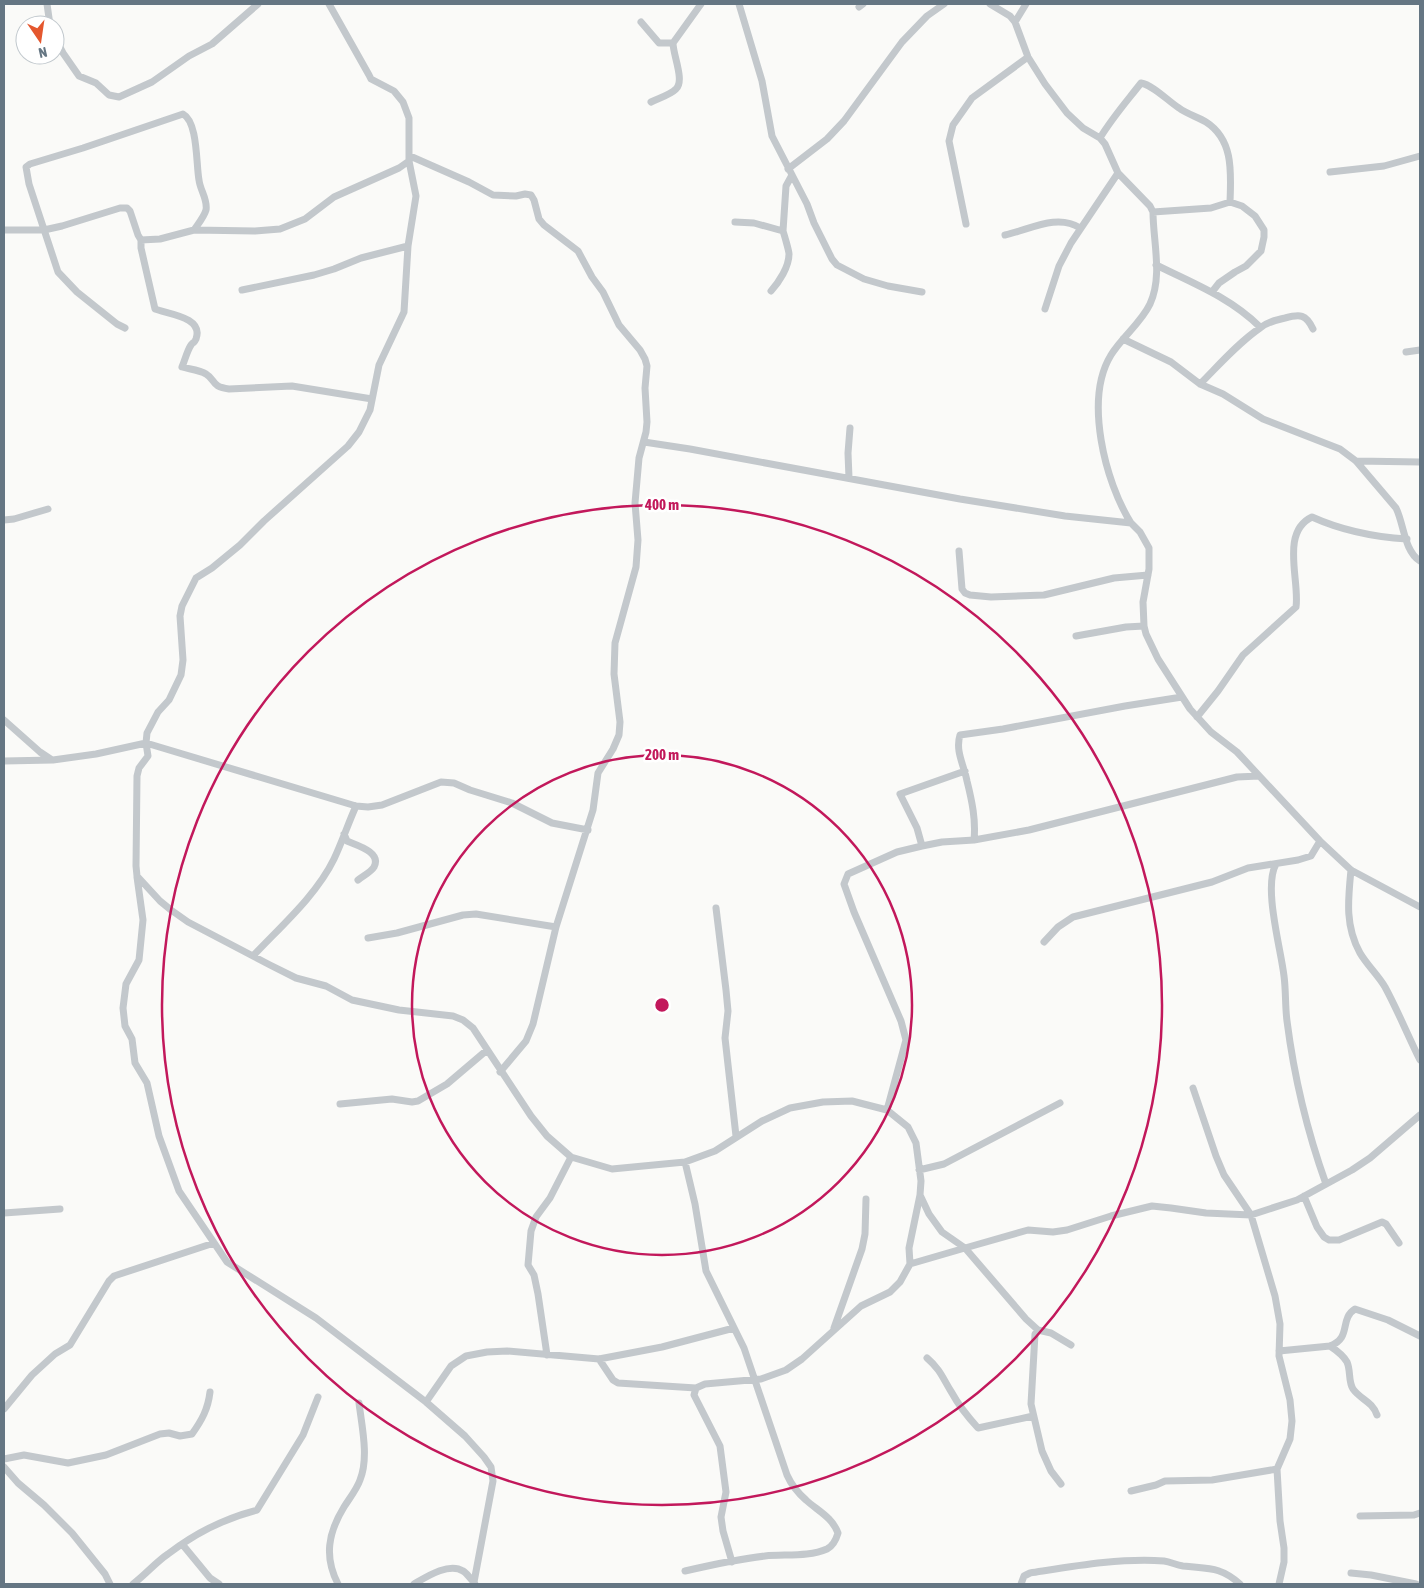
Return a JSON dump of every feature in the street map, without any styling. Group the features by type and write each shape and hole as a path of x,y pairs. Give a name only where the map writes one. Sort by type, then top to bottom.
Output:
{"street":[{"path":"65,56 79,76 96,84 109,95 119,97 152,82 189,56 212,44 258,4"},
{"path":"329,4 369,75 394,91 403,102 409,118 410,159 416,196 408,246 404,312 379,365 370,410 359,432 348,446 240,545 212,568 196,578 182,606 180,616 183,660 181,675 169,700 158,712 147,734 148,756 139,768 136,784 135,853 143,920 139,960 126,984 123,1008 125,1026 132,1039 135,1063 147,1083 159,1136 179,1191 227,1262 316,1318 426,1402 465,1436 491,1467 492,1481 474,1583"},
{"path":"651,102 676,89 679,85 680,78 673,44 701,4"},
{"path":"739,4 762,81 772,136 807,204 832,259 837,265 864,279 922,292"},
{"path":"788,169 827,140 844,122 902,42 926,16 944,4"},
{"path":"990,4 1010,16 1015,22 1018,35 1028,57 1045,84 1067,113 1084,128 1100,138 1110,152 1118,174 1150,206 1153,212 1156,282 1151,303 1105,366 1100,386 1099,408 1102,443 1106,462 1120,506 1131,523 1140,532 1149,548 1149,569 1143,602 1144,626 1150,644 1182,697 1197,717 1211,732 1237,752 1320,841 1351,870 1420,907"},
{"path":"1015,22 1026,4"},
{"path":"641,22 659,43 673,44"},
{"path":"966,224 949,141 954,124 972,98 1028,57"},
{"path":"1100,138 1117,112 1141,83 1148,84 1180,109 1215,129 1228,150 1231,169 1230,202"},
{"path":"125,328 117,324 77,292 58,272 29,184 26,167 30,164 184,114 189,118 196,144 198,180 206,203 206,211 194,230"},
{"path":"1330,172 1384,166 1420,156"},
{"path":"141,240 160,239 194,230 280,229 305,219 334,197 399,168 410,159"},
{"path":"410,159 470,182 493,195 531,195 539,219 544,225 578,251 592,277 603,292 619,325 640,350 647,366 645,388 647,422 639,458 635,503 638,540 636,567 615,644 614,674 620,722 618,735 613,749 598,773 595,784 595,803 556,928 533,1024 526,1042 500,1072"},
{"path":"1045,310 1059,266 1080,228 1118,174"},
{"path":"771,291 785,270 789,254 783,231 786,186 792,176"},
{"path":"1153,212 1211,208 1230,202 1242,206 1255,216 1264,230 1261,251 1254,260 1219,283 1212,292"},
{"path":"4,230 44,230 120,208 127,208 130,211 141,240 141,248 155,309 187,318 195,326 197,334 195,341 182,367 208,375 214,384 221,388 292,386 372,399"},
{"path":"735,222 754,223 783,231"},
{"path":"1005,234 1051,222 1068,222 1080,228"},
{"path":"242,290 314,275 361,258 408,246"},
{"path":"1156,265 1212,292 1251,317 1260,327"},
{"path":"1200,384 1260,327 1273,321 1299,316 1307,318 1313,329"},
{"path":"1123,339 1171,362 1200,384 1223,394 1263,419 1340,449 1356,461 1396,508 1412,553 1420,561"},
{"path":"1406,352 1420,350"},
{"path":"849,478 848,452 850,428"},
{"path":"644,442 1065,516 1131,523"},
{"path":"1356,461 1420,462"},
{"path":"4,520 48,509"},
{"path":"1197,717 1243,655 1296,606 1294,551 1298,532 1304,521 1312,517 1324,523 1376,537 1407,539"},
{"path":"960,551 962,588 970,595 991,597 1044,595 1114,578 1148,575"},
{"path":"1076,636 1126,627 1144,626"},
{"path":"974,840 975,820 965,772 958,754 960,735 1182,697"},
{"path":"4,720 40,752 52,760"},
{"path":"4,761 52,760 146,744 356,806 382,805 441,782 454,783 512,803 552,823 588,830"},
{"path":"922,846 913,819 900,794 965,772"},
{"path":"887,1110 906,1040 902,1021 866,943 844,884 848,874 897,852 922,846 942,842 974,840 1029,830 1237,777 1259,776"},
{"path":"252,956 307,899 333,860 356,806"},
{"path":"344,834 347,841 364,848 374,856 373,868 358,880"},
{"path":"1044,942 1058,927 1073,917 1212,882 1248,868 1312,856 1320,841"},
{"path":"1276,864 1272,874 1274,910 1284,978 1291,1048 1297,1081 1314,1148 1326,1184"},
{"path":"1351,870 1347,906 1353,938 1360,954 1390,997 1420,1060"},
{"path":"137,876 160,901 188,922 296,978 326,986 352,1000 384,1007 453,1016 464,1020 473,1028 500,1072 531,1116 547,1136 571,1157 612,1169 685,1162 714,1151 736,1136 781,1112 810,1104 852,1101 887,1110 908,1127 916,1143 921,1181 909,1248 910,1264 900,1282 890,1292 861,1306 793,1366 770,1377 705,1384 696,1388 618,1383 613,1380 598,1359"},
{"path":"716,908 728,1011 726,1038 736,1136"},
{"path":"368,938 470,914 556,928"},
{"path":"340,1104 392,1099 418,1101 447,1084 487,1050"},
{"path":"1193,1088 1224,1175 1251,1215 1275,1296 1280,1324 1279,1356 1290,1400 1292,1421 1290,1439 1277,1469 1280,1521 1284,1548 1284,1562 1279,1584"},
{"path":"919,1170 944,1164 1060,1103"},
{"path":"910,1264 1028,1230 1052,1232 1067,1230 1111,1216 1152,1206 1206,1214 1251,1215 1304,1196 1363,1163 1420,1115"},
{"path":"547,1355 540,1303 534,1275 528,1265 531,1231 536,1216 550,1198 571,1157"},
{"path":"685,1162 706,1271 748,1358 791,1484 805,1500 833,1522 838,1534 835,1542 827,1549 732,1562 685,1571"},
{"path":"920,1195 929,1214 942,1232 965,1248 1026,1319 1038,1330 1051,1333 1070,1344"},
{"path":"1304,1196 1317,1227 1329,1240 1339,1240 1382,1222 1386,1224 1399,1243"},
{"path":"834,1329 862,1249 865,1234 866,1199"},
{"path":"4,1213 60,1209"},
{"path":"4,1408 32,1375 55,1354 70,1345 114,1276 214,1243"},
{"path":"1279,1351 1337,1344 1343,1337 1349,1316 1355,1309 1388,1320 1420,1336"},
{"path":"426,1402 451,1366 466,1356 497,1351 598,1359 662,1347 734,1328"},
{"path":"1038,1330 1035,1334 1030,1404 1042,1451 1061,1484"},
{"path":"1330,1346 1339,1352 1347,1363 1350,1385 1354,1392 1374,1407 1377,1415"},
{"path":"927,1358 938,1367 950,1392 964,1413 978,1428 1033,1416"},
{"path":"696,1388 694,1395 720,1446 726,1492 722,1517 723,1531 732,1562"},
{"path":"4,1459 24,1455 68,1463 106,1455 160,1434 169,1433 180,1436 192,1434 202,1420 209,1404 210,1392"},
{"path":"133,1584 166,1554 182,1544 236,1515 257,1510 303,1435 318,1397"},
{"path":"338,1584 331,1567 328,1549 341,1513 360,1480 365,1451 359,1403"},
{"path":"4,1466 18,1483 44,1505 72,1534 105,1574 110,1584"},
{"path":"1131,1490 1156,1485 1165,1481 1212,1480 1277,1469"},
{"path":"1360,1516 1414,1514 1420,1512"},
{"path":"182,1544 210,1578 219,1584"},
{"path":"1021,1584 1024,1576 1030,1573 1124,1560 1168,1562 1178,1566 1226,1572 1240,1584"},
{"path":"414,1584 431,1575 453,1568 462,1570 474,1583"},
{"path":"1351,1574 1371,1575 1416,1584"}]}
